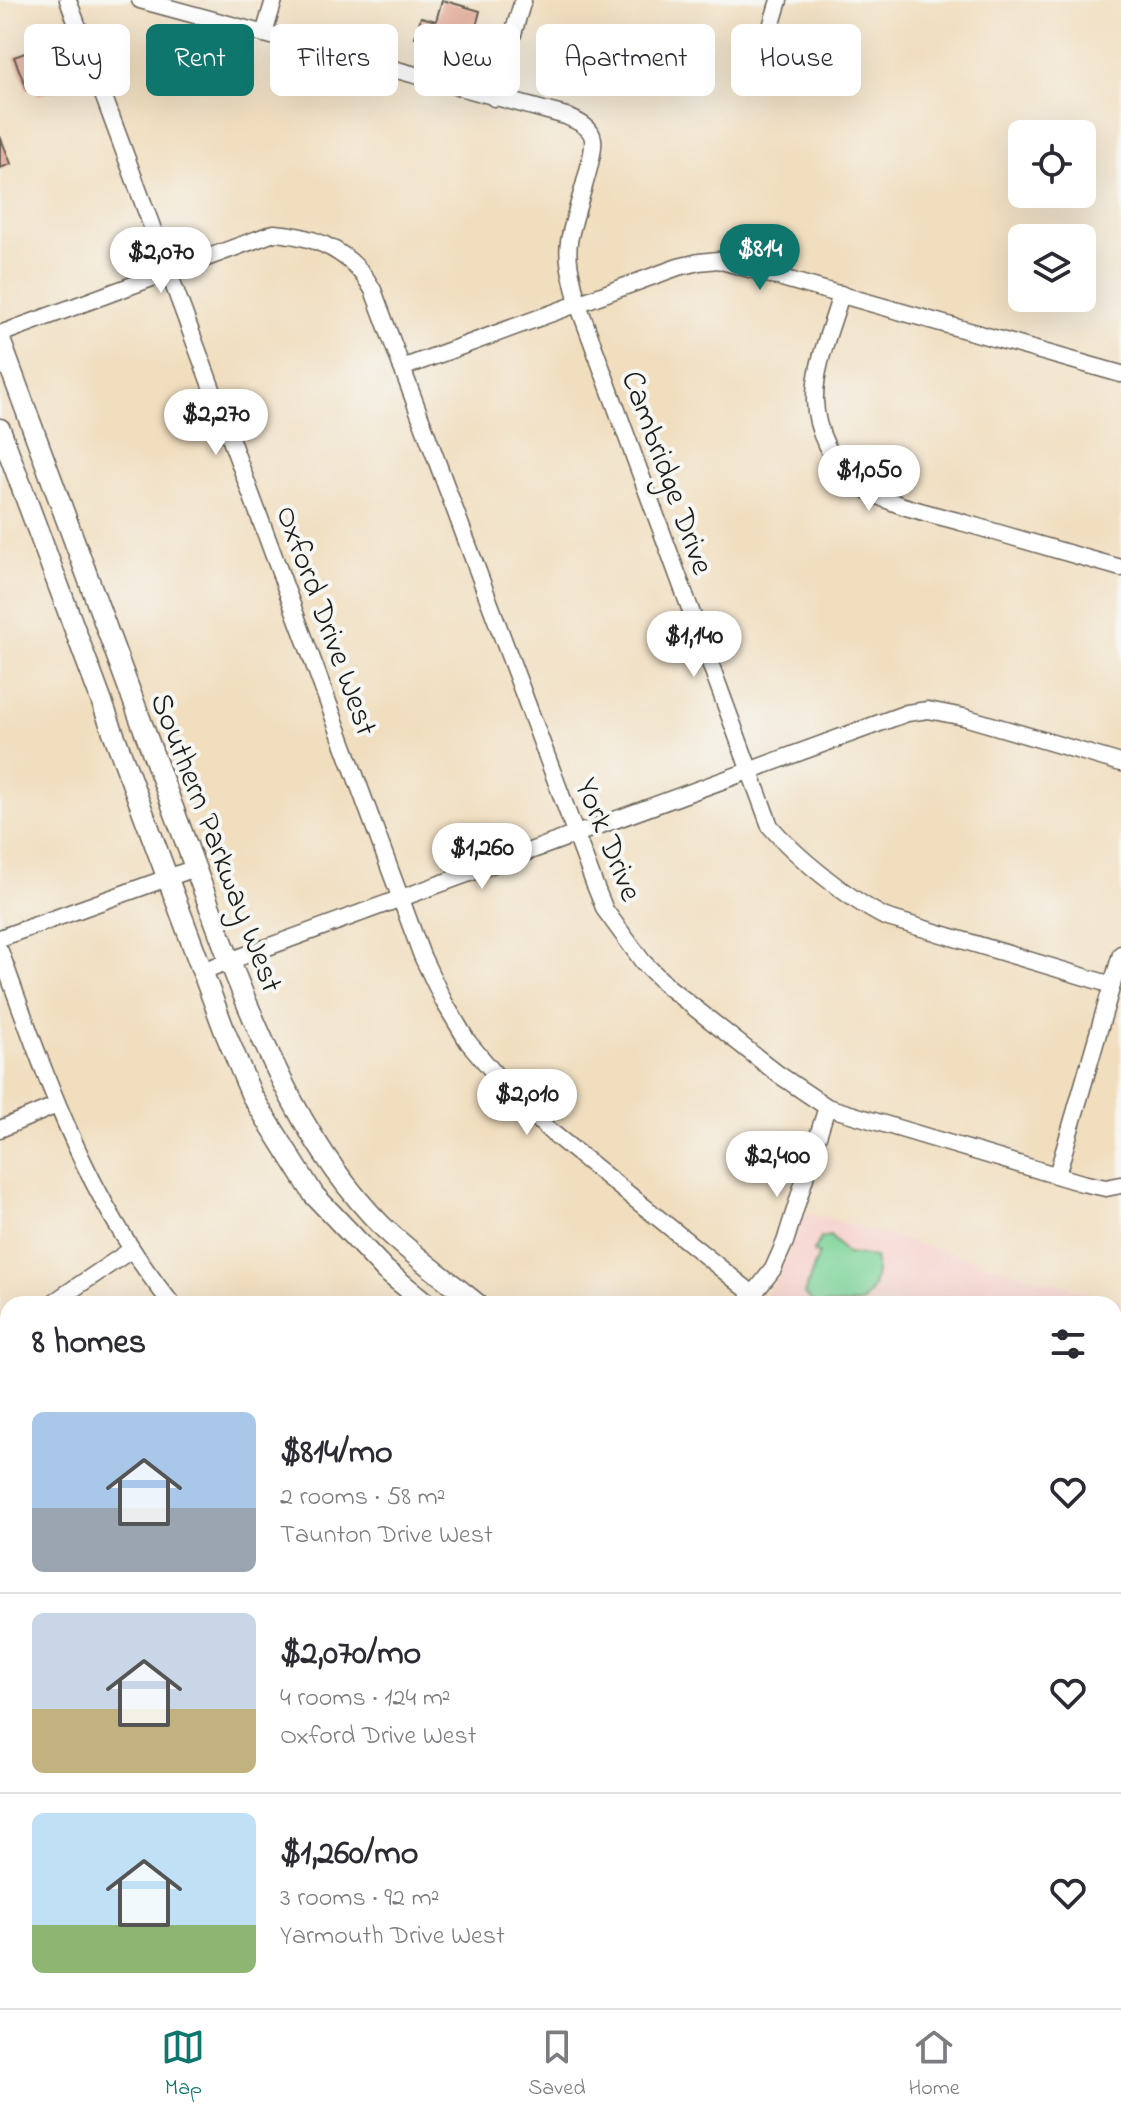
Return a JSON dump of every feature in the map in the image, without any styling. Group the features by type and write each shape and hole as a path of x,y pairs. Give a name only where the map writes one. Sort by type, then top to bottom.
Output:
{"street":[{"name":"Oxford Drive West","path":"68,0 422,956 444,1002 468,1042 497,1079 550,1131 746,1296"},
{"path":"140,0 494,98 523,0"},
{"path":"264,34 274,0"},
{"path":"772,24 779,0"},
{"name":"Cambridge Drive","path":"494,98 566,116 589,131 593,140 592,156 569,245 569,263 578,304 770,826 869,909 906,924 1112,985"},
{"name":"York Drive","path":"168,271 274,233 297,235 323,243 350,260 367,280 605,910 643,962 667,986 778,1074 827,1107 1057,1175 1106,1188 1121,1185"},
{"path":"402,368 678,267 718,260 1121,374"},
{"path":"0,337 168,271"},
{"path":"841,294 817,379 815,404 827,447 838,465 853,480 869,491 910,507 1121,568"},
{"name":"Southern Parkway West","path":"0,337 264,1048 309,1131 334,1167 383,1226 467,1296"},
{"name":"Southern Parkway West","path":"0,429 202,971 252,1096 314,1195 385,1270 417,1296"},
{"path":"202,971 884,720 928,710 964,717 1121,763"},
{"path":"0,938 195,868"},
{"path":"0,951 57,1105 87,1170 131,1250 166,1296"},
{"path":"1057,1175 1121,954"},
{"path":"0,1129 57,1105"},
{"path":"752,1296 773,1269 785,1242 827,1107"},
{"path":"63,1296 131,1250"}],"shaded area":[{"path":"806,1212 1100,1296 765,1296 776,1282"}],"green space":[{"path":"830,1236 847,1254 875,1257 874,1282 867,1296 804,1294 819,1253 813,1252 821,1238"}],"building":[{"path":"442,0 480,11 477,24 419,24 421,17 436,21"},
{"path":"24,53 24,82 14,57"},
{"path":"0,136 11,164 0,168"}]}
